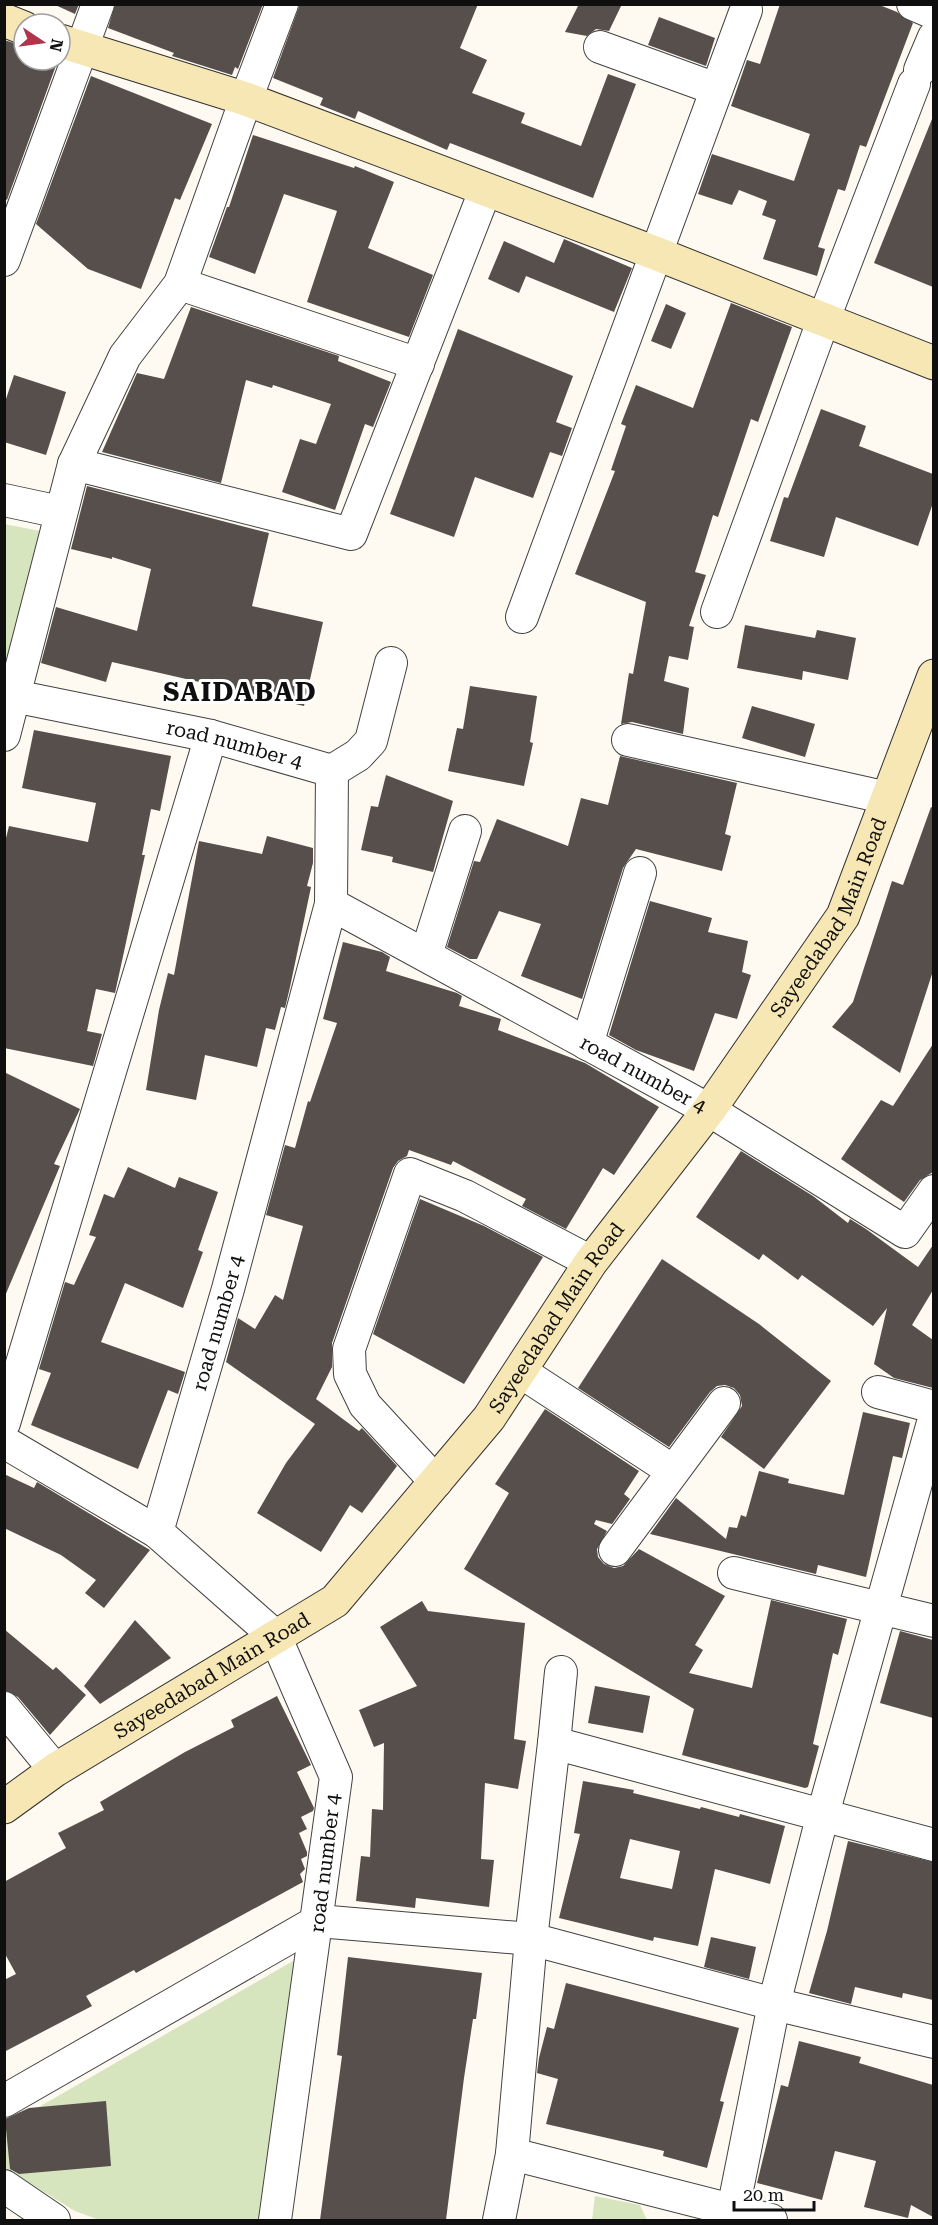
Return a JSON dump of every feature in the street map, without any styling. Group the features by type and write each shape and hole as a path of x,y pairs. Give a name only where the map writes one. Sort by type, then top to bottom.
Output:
{"main road":[{"path":"72,45 246,99 655,253 933,363"},
{"name":"Sayeedabad Main Road","path":"4,1807 55,1770 335,1601 489,1418 591,1262 708,1110 843,916 933,676"}],"street":[{"path":"72,41 98,4"},
{"path":"4,735 9,695 74,464 125,356 180,284 282,4"},
{"path":"913,4 933,13"},
{"path":"522,617 746,10"},
{"path":"717,612 822,321 933,37"},
{"path":"600,46 716,89"},
{"path":"4,260 61,72"},
{"path":"74,464 351,534 486,191"},
{"path":"180,284 418,363"},
{"path":"4,500 60,512"},
{"path":"332,771 358,755 370,741 391,663"},
{"name":"road number 4","path":"9,695 211,736 332,771 331,904 228,1289 157,1532"},
{"path":"4,1423 211,736"},
{"path":"628,740 888,798"},
{"path":"426,955 465,831"},
{"path":"587,1044 640,873"},
{"name":"road number 4","path":"331,904 708,1110 905,1232 933,1191"},
{"path":"436,1482 365,1405 350,1374 349,1349 410,1174 465,1196 591,1262"},
{"path":"521,1372 673,1471"},
{"path":"878,1392 933,1407"},
{"path":"615,1550 723,1402"},
{"path":"732,2215 774,2004 823,1814 933,1419"},
{"name":"road number 4","path":"4,1442 157,1532 275,1636 336,1777 318,1921 275,2220"},
{"path":"734,1573 933,1621"},
{"path":"499,2220 512,2154 531,1939 561,1672"},
{"path":"4,1708 55,1770"},
{"path":"554,1743 933,1845"},
{"path":"4,2101 318,1921 531,1939 774,2004 933,2042"},
{"path":"512,2154 732,2215 771,2220"},
{"path":"4,2186 54,2220"}],"green space":[{"path":"4,524 40,531 9,670 4,669"},
{"path":"300,1957 258,2220 99,2220 75,2211 5,2168 4,2127"},
{"path":"595,2196 640,2205 647,2220 592,2220"}],"building":[{"path":"53,4 79,4 75,14"},
{"path":"115,4 263,4 238,69 235,67 232,75 172,56 174,53 108,28"},
{"path":"300,4 478,4 460,48 487,60 472,93 525,113 521,123 581,146 608,74 636,84 593,198 450,143 447,150 358,111 355,119 320,105 323,98 273,78"},
{"path":"579,4 622,4 609,31 596,29 587,36 565,32"},
{"path":"780,4 877,4 897,12 913,23 866,147 860,145 845,191 838,189 818,247 825,249 817,276 763,259 776,220 762,215 767,201 739,190 732,205 698,194 712,154 794,181 810,134 731,106 747,60 760,64"},
{"path":"659,17 715,38 706,66 648,45"},
{"path":"4,40 12,42 12,72 54,72 7,200 4,198"},
{"path":"91,76 212,124 180,200 175,198 141,289 88,269 36,224"},
{"path":"933,120 933,287 874,263"},
{"path":"253,135 354,168 355,166 394,182 368,248 433,275 409,337 307,302 337,211 284,194 255,274 209,257 227,207 229,207"},
{"path":"564,239 632,268 614,312 526,276 519,293 488,279 504,241 554,263"},
{"path":"731,303 792,327 758,422 751,419 718,517 713,515 695,572 706,575 689,626 694,627 688,660 669,656 664,681 689,688 683,734 632,722 621,724 629,673 633,674 646,602 575,574 615,471 611,470 626,426 621,424 636,385 693,408"},
{"path":"666,304 686,313 671,349 651,341"},
{"path":"191,307 339,356 338,361 391,382 373,427 365,424 335,510 282,492 300,439 316,444 331,404 273,385 272,388 246,380 221,483 102,452 137,373 164,379"},
{"path":"458,329 573,376 556,422 572,428 562,456 550,452 533,498 475,477 454,537 390,514"},
{"path":"14,375 66,392 46,455 4,442 4,405"},
{"path":"821,409 866,426 859,446 933,474 933,503 918,546 836,517 824,557 770,541 784,497 788,498"},
{"path":"87,486 269,533 252,606 323,622 304,706 112,662 106,682 41,663 56,607 137,631 151,569 112,557 112,559 71,549"},
{"path":"745,625 815,638 817,630 856,638 848,680 803,671 802,680 737,668"},
{"path":"470,686 537,696 530,742 533,743 524,786 448,771 457,728 463,729"},
{"path":"752,706 815,724 805,757 742,738"},
{"path":"34,730 171,756 160,811 151,809 142,855 145,855 115,993 96,989 87,1031 102,1034 93,1066 4,1048 4,846 9,826 88,842 96,803 22,788"},
{"path":"620,756 737,783 725,834 731,836 722,871 636,849 623,868 582,999 521,976 541,924 499,911 477,959 470,959 447,947 474,861 480,862 497,819 568,846 581,798 608,805"},
{"path":"386,775 453,801 433,872 392,862 393,857 361,850 371,806 378,807"},
{"path":"931,807 933,808 933,971 900,1073 832,1027 853,1002 892,881 903,885"},
{"path":"267,836 313,848 313,863 307,886 311,887 285,1008 281,1007 275,1030 266,1028 257,1067 205,1055 196,1100 146,1090 159,1010 168,973 174,975 199,841 262,854"},
{"path":"650,901 712,918 708,932 748,941 742,972 751,975 737,1019 715,1013 694,1071 636,1050 609,1035"},
{"path":"343,942 382,952 390,957 386,971 457,993 462,996 459,1006 501,1019 498,1030 585,1063 659,1107 614,1175 603,1168 566,1229 522,1206 526,1199 453,1161 451,1165 409,1150 407,1156 398,1161 393,1168 332,1343 332,1367 316,1399 359,1431 362,1428 397,1466 362,1513 350,1505 321,1552 257,1513 286,1463 315,1424 226,1362 238,1318 255,1329 275,1295 283,1300 303,1226 266,1215 285,1145 295,1148 308,1101 310,1102 337,1023 323,1019"},
{"path":"933,1044 933,1172 920,1180 904,1202 841,1159 881,1100 893,1106"},
{"path":"4,1072 80,1109 54,1164 60,1166 5,1296"},
{"path":"741,1151 813,1196 848,1223 850,1219 866,1229 918,1267 933,1245 933,1290 912,1325 933,1340 933,1388 894,1378 874,1364 887,1308 873,1326 802,1275 798,1280 763,1254 759,1260 696,1217"},
{"path":"128,1167 175,1188 179,1177 218,1192 198,1250 203,1252 183,1308 125,1283 101,1342 185,1372 178,1394 168,1390 138,1469 31,1425 51,1373 39,1369 65,1282 74,1285 96,1237 89,1235 104,1194 114,1198"},
{"path":"420,1199 484,1226 543,1257 464,1384 373,1334"},
{"path":"662,1259 759,1324 831,1381 764,1469 721,1437 742,1406 740,1395 734,1388 725,1385 717,1386 710,1392 669,1447 578,1388"},
{"path":"545,1409 639,1471 624,1494 630,1499 612,1524 596,1520 594,1524 607,1531 597,1549 598,1557 604,1564 614,1568 623,1566 639,1549 725,1596 695,1645 703,1650 689,1673 752,1688 771,1600 847,1619 838,1655 833,1653 813,1744 819,1746 808,1787 682,1755 694,1709 464,1569 509,1493 495,1484"},
{"path":"863,1412 910,1423 902,1458 893,1456 866,1577 818,1565 816,1574 650,1534 676,1498 726,1539 729,1527 737,1528 741,1515 746,1517 759,1471 789,1479 788,1483 844,1495"},
{"path":"4,1474 34,1488 37,1482 150,1550 104,1608 85,1593 96,1580 61,1555 4,1528"},
{"path":"422,1601 428,1611 525,1623 514,1739 526,1741 518,1789 485,1783 481,1859 494,1860 489,1907 416,1898 415,1908 356,1901 361,1856 370,1857 372,1809 383,1810 384,1743 374,1747 359,1710 417,1686 380,1627"},
{"path":"135,1620 171,1658 100,1704 84,1686"},
{"path":"4,1629 53,1670 56,1667 86,1695 50,1735 18,1697 4,1690"},
{"path":"900,1631 933,1640 933,1718 880,1703"},
{"path":"595,1686 650,1696 643,1733 588,1723"},
{"path":"277,1696 311,1765 297,1772 314,1808 313,1811 301,1817 307,1829 299,1833 307,1852 307,1856 301,1859 305,1869 300,1874 303,1882 136,1973 134,1970 86,1996 92,2006 4,2052 4,1980 16,1974 4,1952 4,1882 66,1848 58,1833 104,1810 100,1802 185,1752 234,1727 231,1720"},
{"path":"583,1781 634,1790 633,1793 700,1809 701,1807 739,1817 740,1814 785,1826 770,1884 715,1869 698,1946 654,1937 653,1941 559,1918 580,1834 574,1833","holes":["630,1839 680,1851 672,1889 620,1878"]},
{"path":"848,1841 933,1862 933,2000 903,1993 902,1998 855,1987 851,2004 809,1993 827,1931"},
{"path":"711,1937 756,1947 749,1979 704,1967"},
{"path":"348,1957 482,1973 476,2019 473,2019 464,2078 446,2220 320,2220 342,2056 337,2055"},
{"path":"566,1983 739,2028 720,2101 724,2102 707,2168 663,2156 664,2151 546,2124 558,2079 537,2073 539,2058 547,2027 554,2029"},
{"path":"799,2041 861,2057 859,2063 933,2085 933,2217 911,2205 908,2218 864,2207 876,2161 835,2151 822,2200 757,2183 781,2085 788,2087"},
{"path":"106,2101 111,2166 19,2174 10,2169 5,2119 29,2108"}],"district":[{"name":"SAIDABAD","path":"240,692"}]}
